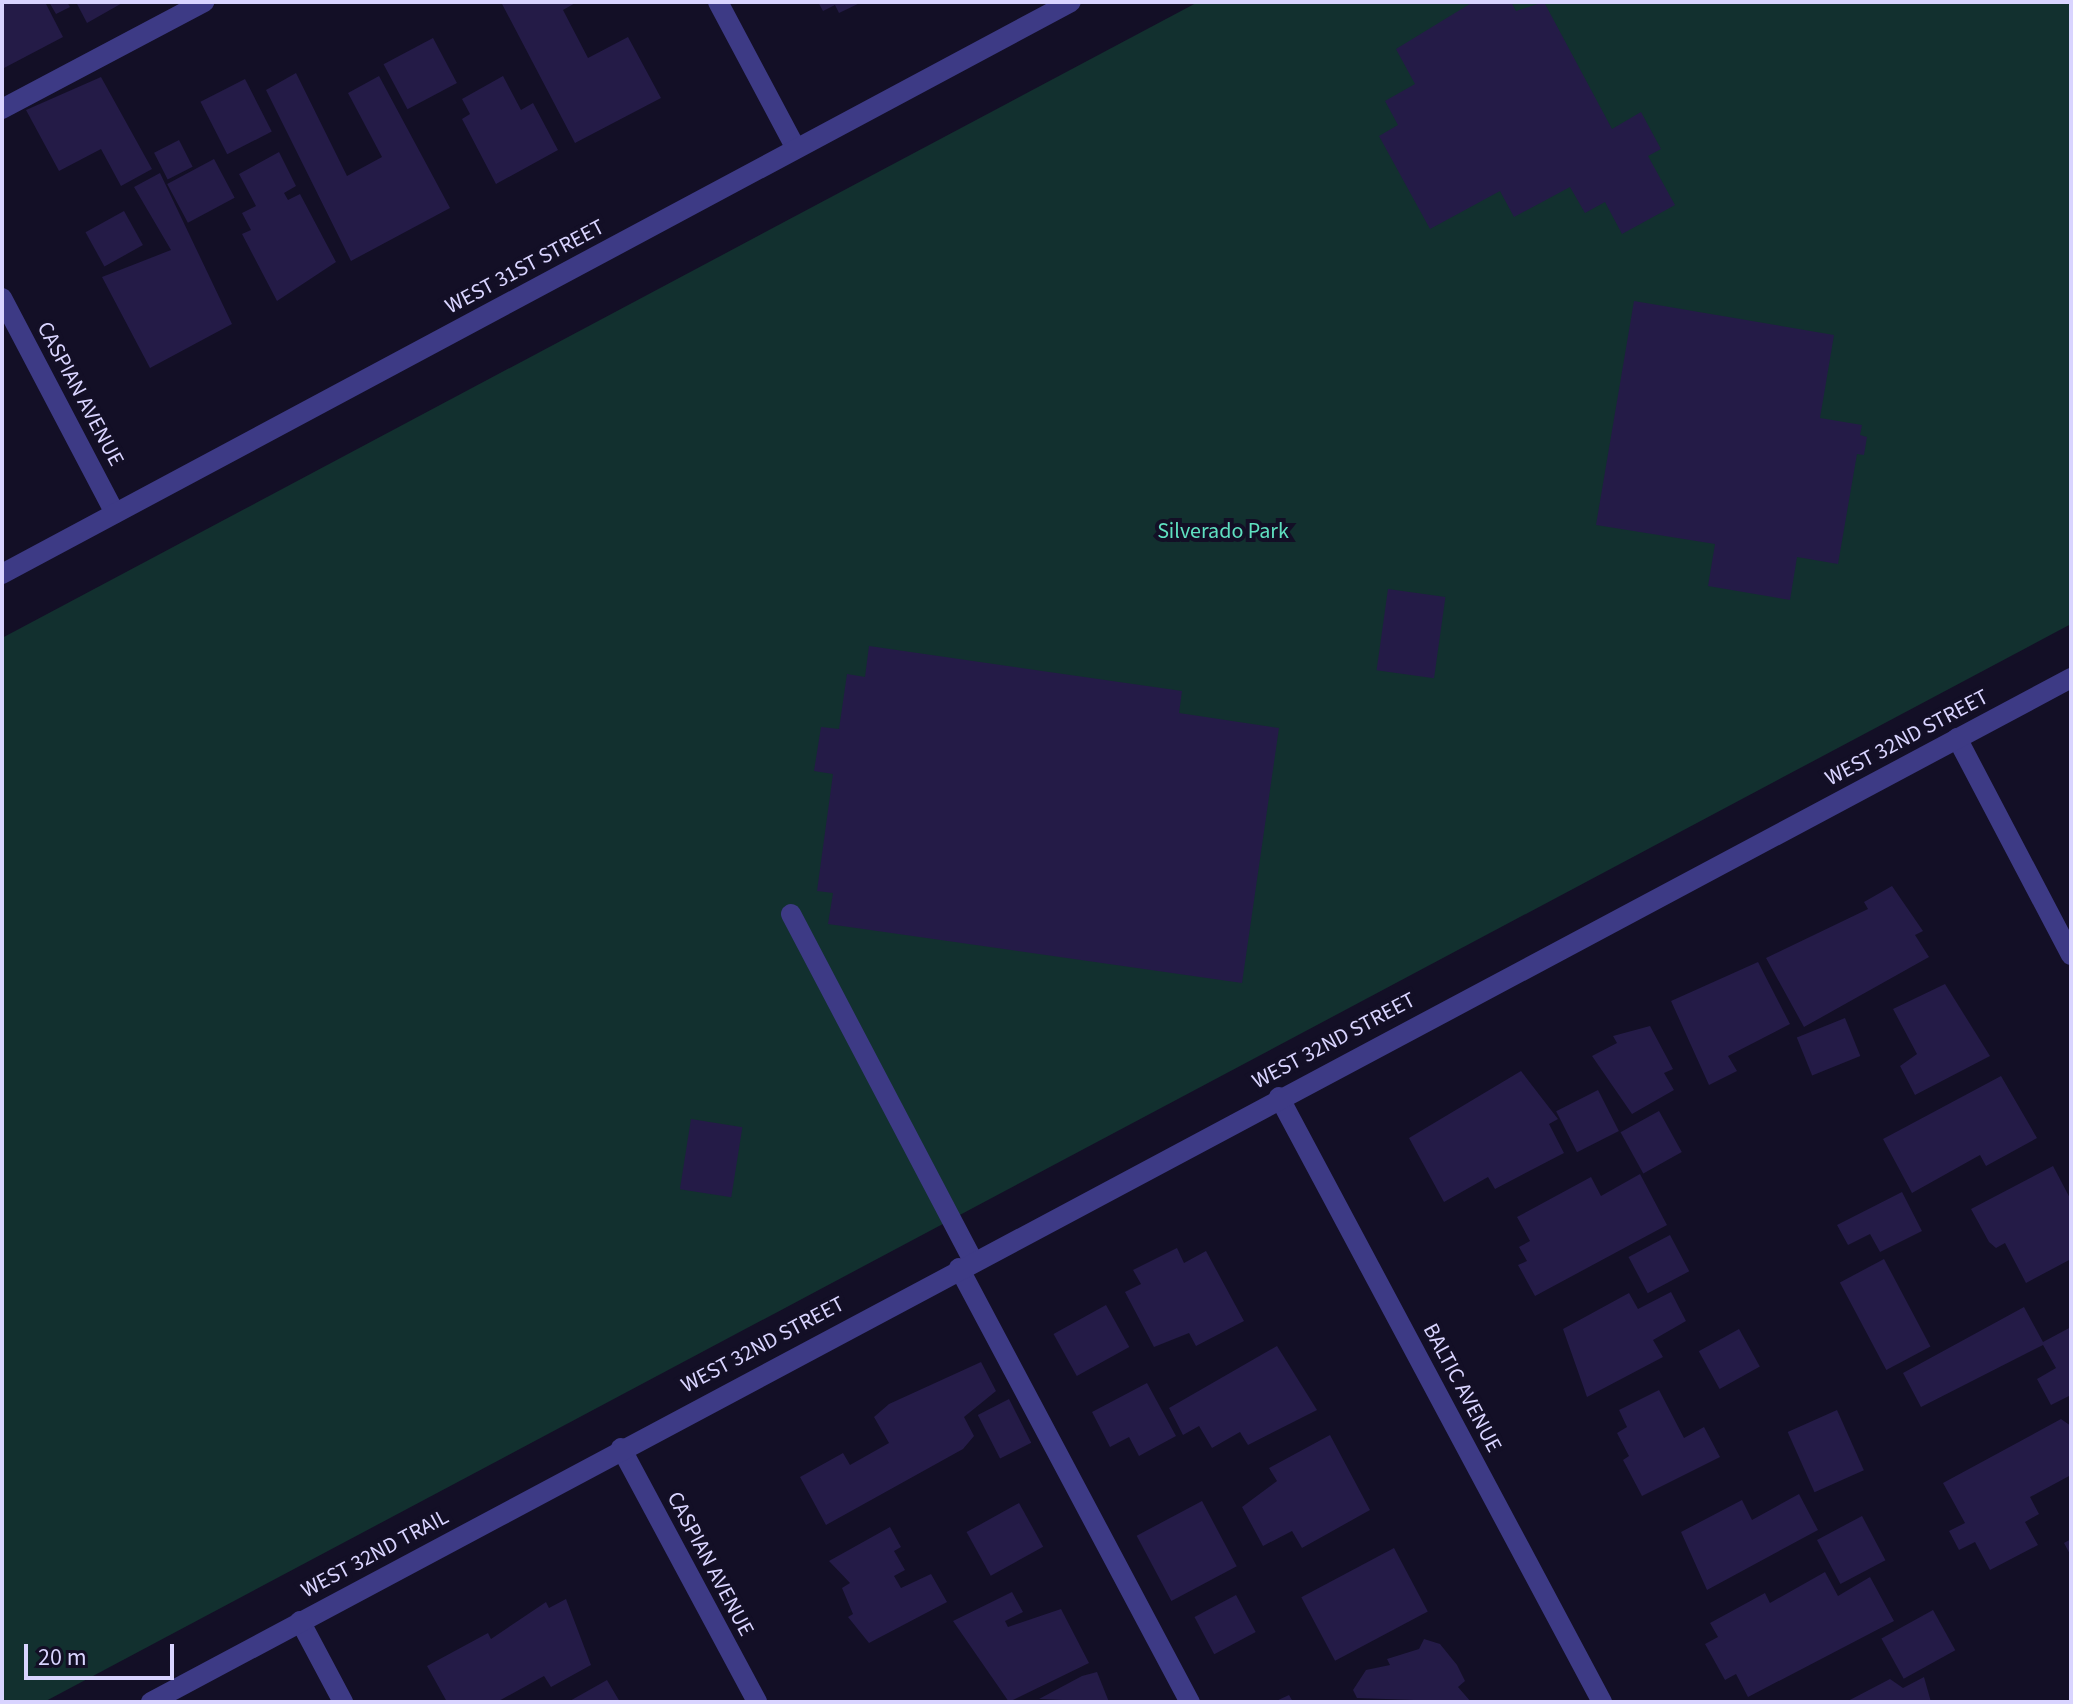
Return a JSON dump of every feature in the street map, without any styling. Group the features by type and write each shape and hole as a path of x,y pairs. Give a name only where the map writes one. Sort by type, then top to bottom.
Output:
{"street":[{"path":"2,109 204,2"},
{"path":"718,2 796,149"},
{"name":"WEST 31ST STREET","path":"2,574 1071,2"},
{"name":"CASPIAN AVENUE","path":"2,298 115,513"},
{"name":"WEST 32ND STREET","path":"621,1448 2071,678"},
{"path":"1957,738 2071,955"},
{"path":"791,914 1190,1702"},
{"name":"BALTIC AVENUE","path":"1279,1097 1602,1702"},
{"name":"CASPIAN AVENUE","path":"621,1448 757,1702"},
{"name":"WEST 32ND TRAIL","path":"151,1702 621,1448"},
{"path":"300,1621 343,1702"}],"green space":[{"name":"Silverado Park","path":"1198,2 2071,2 2071,624 44,1702 2,1702 2,638"}],"building":[{"path":"2,2 45,2 63,37 4,68"},
{"path":"49,2 67,2 70,7 56,14"},
{"path":"76,2 124,2 87,23"},
{"path":"501,2 577,2 563,10 588,58 628,37 661,98 575,143"},
{"path":"818,2 862,2 839,13 835,5 823,11"},
{"path":"1473,2 1511,2 1516,11 1544,2 1612,129 1641,112 1661,149 1648,156 1675,205 1622,234 1605,202 1585,213 1570,187 1514,217 1500,191 1430,229 1379,136 1398,125 1385,101 1415,84 1396,49"},
{"path":"433,38 457,83 407,109 384,64"},
{"path":"296,73 347,176 382,157 348,93 379,76 450,208 351,261 266,90"},
{"path":"503,76 521,110 533,103 558,150 496,184 462,119 470,114 462,99"},
{"path":"101,77 152,169 121,186 101,149 59,171 26,110"},
{"path":"245,79 272,132 227,154 200,102"},
{"path":"179,140 193,167 168,179 154,153"},
{"path":"279,152 296,186 284,193 288,200 300,194 336,262 277,301 242,234 251,230 242,213 256,206 239,174"},
{"path":"214,159 235,198 188,223 167,184"},
{"path":"160,173 232,324 150,368 102,277 171,250 134,187"},
{"path":"124,211 143,245 104,266 86,232"},
{"path":"1634,301 1834,335 1820,418 1862,425 1860,435 1867,437 1864,455 1857,454 1838,564 1797,557 1790,600 1708,586 1715,544 1596,525"},
{"path":"1388,589 1445,597 1434,678 1377,670"},
{"path":"869,646 1182,691 1179,713 1279,728 1242,983 828,924 833,893 817,891 833,774 814,771 821,727 839,729 847,674 865,677"},
{"path":"1892,886 1923,931 1915,935 1929,957 1804,1027 1766,958 1868,909 1864,902"},
{"path":"1758,962 1790,1024 1728,1056 1737,1071 1709,1085 1671,1001"},
{"path":"1945,984 1990,1056 1915,1095 1900,1066 1917,1054 1893,1009"},
{"path":"1845,1018 1860,1056 1812,1075 1797,1037"},
{"path":"1650,1026 1673,1069 1664,1073 1674,1090 1632,1114 1592,1056 1617,1043 1613,1036"},
{"path":"1521,1071 1558,1119 1549,1124 1564,1153 1495,1189 1488,1177 1444,1202 1409,1138"},
{"path":"2001,1076 2037,1138 1986,1166 1980,1155 1912,1193 1883,1139"},
{"path":"1598,1090 1619,1131 1577,1152 1556,1111"},
{"path":"1659,1111 1682,1152 1643,1173 1621,1132"},
{"path":"691,1119 742,1127 731,1197 680,1189"},
{"path":"2053,1166 2071,1200 2071,1259 2026,1283 2005,1243 1996,1248 1989,1242 1971,1209"},
{"path":"1640,1174 1667,1225 1535,1296 1518,1265 1527,1261 1519,1247 1530,1241 1517,1217 1591,1177 1601,1196"},
{"path":"1902,1192 1922,1231 1880,1252 1870,1234 1848,1245 1837,1225"},
{"path":"1670,1235 1689,1271 1648,1293 1629,1257"},
{"path":"1177,1248 1184,1263 1206,1251 1244,1321 1196,1346 1189,1333 1154,1347 1125,1292 1141,1284 1133,1270"},
{"path":"1884,1259 1930,1346 1886,1370 1840,1282"},
{"path":"1671,1292 1686,1321 1653,1340 1663,1357 1587,1397 1563,1329 1629,1293 1638,1309"},
{"path":"1106,1305 1129,1347 1077,1376 1054,1334"},
{"path":"2024,1307 2043,1342 2071,1327 2071,1395 2051,1405 2037,1379 2056,1368 2043,1345 1921,1407 1903,1373"},
{"path":"1739,1329 1760,1367 1720,1389 1699,1351"},
{"path":"1277,1346 1317,1410 1248,1445 1240,1432 1212,1448 1199,1426 1183,1435 1169,1408"},
{"path":"981,1362 996,1391 964,1417 974,1436 963,1449 826,1525 800,1477 843,1453 850,1465 889,1443 874,1417 889,1404"},
{"path":"1147,1383 1176,1436 1139,1456 1129,1437 1110,1447 1092,1412"},
{"path":"1659,1390 1684,1438 1704,1427 1720,1457 1642,1496 1623,1460 1629,1456 1617,1433 1627,1427 1619,1410"},
{"path":"1009,1399 1031,1443 1000,1459 978,1415"},
{"path":"1837,1410 1864,1470 1815,1492 1788,1432"},
{"path":"2061,1419 2071,1426 2071,1475 2030,1497 2039,1514 2025,1522 2038,1545 1990,1570 1975,1542 1959,1550 1949,1531 1965,1523 1943,1483"},
{"path":"1330,1435 1370,1510 1302,1548 1292,1531 1263,1546 1242,1507 1277,1481 1269,1468"},
{"path":"1799,1494 1818,1530 1707,1590 1681,1532 1742,1500 1752,1520"},
{"path":"1202,1501 1237,1566 1171,1601 1137,1536"},
{"path":"1019,1503 1043,1547 991,1576 967,1532"},
{"path":"1862,1516 1885,1560 1840,1584 1817,1540"},
{"path":"890,1527 901,1547 894,1551 905,1570 894,1576 901,1588 931,1574 947,1602 869,1643 848,1617 853,1614 842,1588 850,1583 829,1561"},
{"path":"2071,1539 2071,1556 2064,1543"},
{"path":"1394,1548 1428,1612 1335,1661 1301,1597"},
{"path":"1825,1572 1838,1596 1870,1577 1894,1621 1748,1697 1736,1674 1725,1680 1705,1644 1718,1637 1710,1623 1765,1593 1770,1603"},
{"path":"1012,1592 1023,1612 1005,1621 1008,1627 1061,1609 1089,1663 1009,1702 953,1621"},
{"path":"1236,1595 1256,1632 1214,1654 1195,1617"},
{"path":"566,1599 591,1665 551,1687 544,1676 497,1702 447,1702 427,1666 488,1633 491,1639 546,1602 549,1608"},
{"path":"1933,1610 1955,1650 1904,1679 1881,1639"},
{"path":"1424,1639 1440,1644 1457,1665 1465,1681 1458,1687 1471,1702 1357,1698 1353,1690 1366,1670 1390,1665 1387,1659 1419,1649"},
{"path":"1097,1672 1109,1702 1039,1699 1082,1676"},
{"path":"1924,1677 1931,1702 1846,1702 1890,1679 1903,1688"},
{"path":"607,1680 620,1702 568,1702"},
{"path":"1289,1695 1293,1702 1274,1702"}]}
